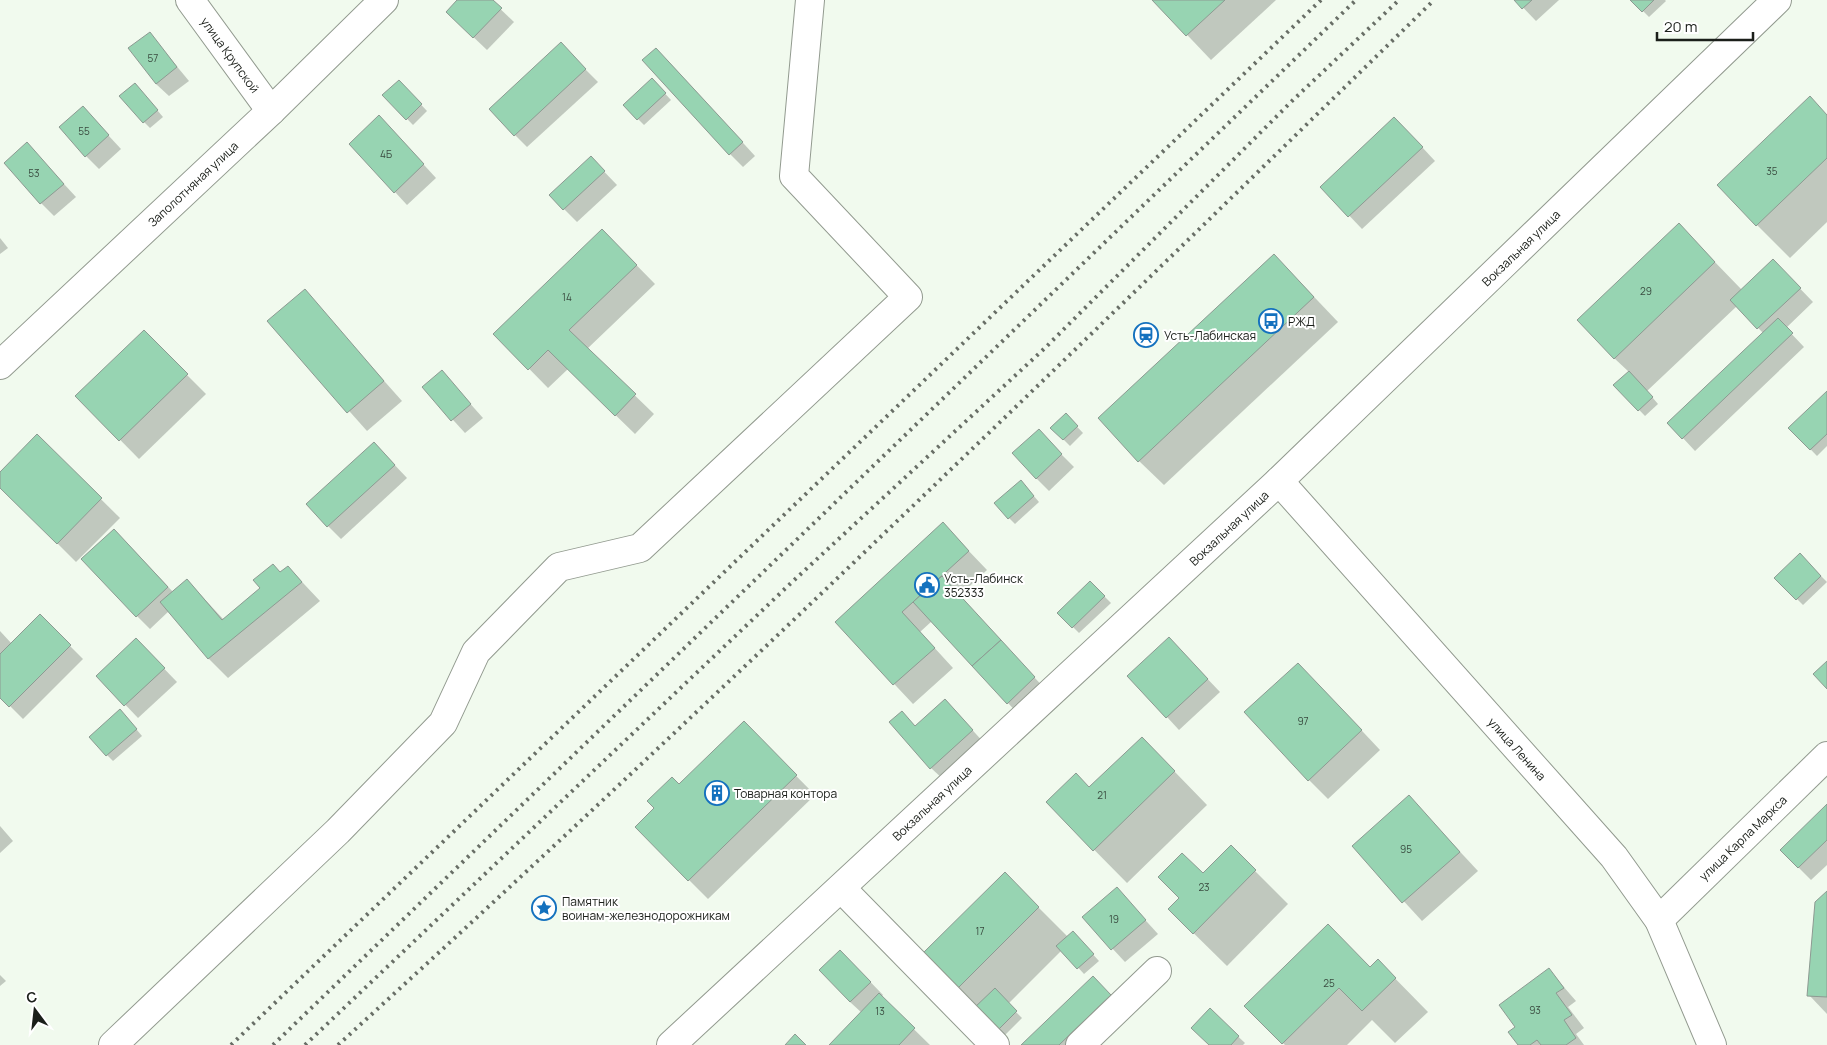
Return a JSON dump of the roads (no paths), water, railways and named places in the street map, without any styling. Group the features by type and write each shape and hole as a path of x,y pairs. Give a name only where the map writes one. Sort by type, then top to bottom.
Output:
{"street":[{"name":"улица Крупской","path":"190,0 271,111"},
{"name":"Заполотняная улица","path":"0,364 271,111 384,0"},
{"path":"113,1045 338,831 443,722 476,652 559,566 640,548 908,297 794,176 810,0"},
{"name":"Вокзальная улица","path":"671,1045 1279,481 1777,0"},
{"name":"улица Ленина","path":"1279,481 1614,858 1659,920 1712,1045"},
{"name":"улица Карла Маркса","path":"1659,920 1827,756"},
{"path":"841,888 995,1045"},
{"path":"1080,1045 1157,971"}],"railway":[{"path":"231,1045 1321,0"},
{"path":"273,1045 1356,0"},
{"path":"305,1045 790,584 1045,348 1293,100 1399,0"},
{"path":"338,1045 754,658 1027,396 1434,0"}],"place":[{"name":"РЖД","path":"1271,321"},
{"name":"Усть-Лабинская","path":"1146,335"},
{"name":"Усть-Лабинск 352333","path":"927,585"},
{"name":"Товарная контора","path":"717,793"},
{"name":"Памятник воинам-железнодорожникам","path":"544,908"}]}
